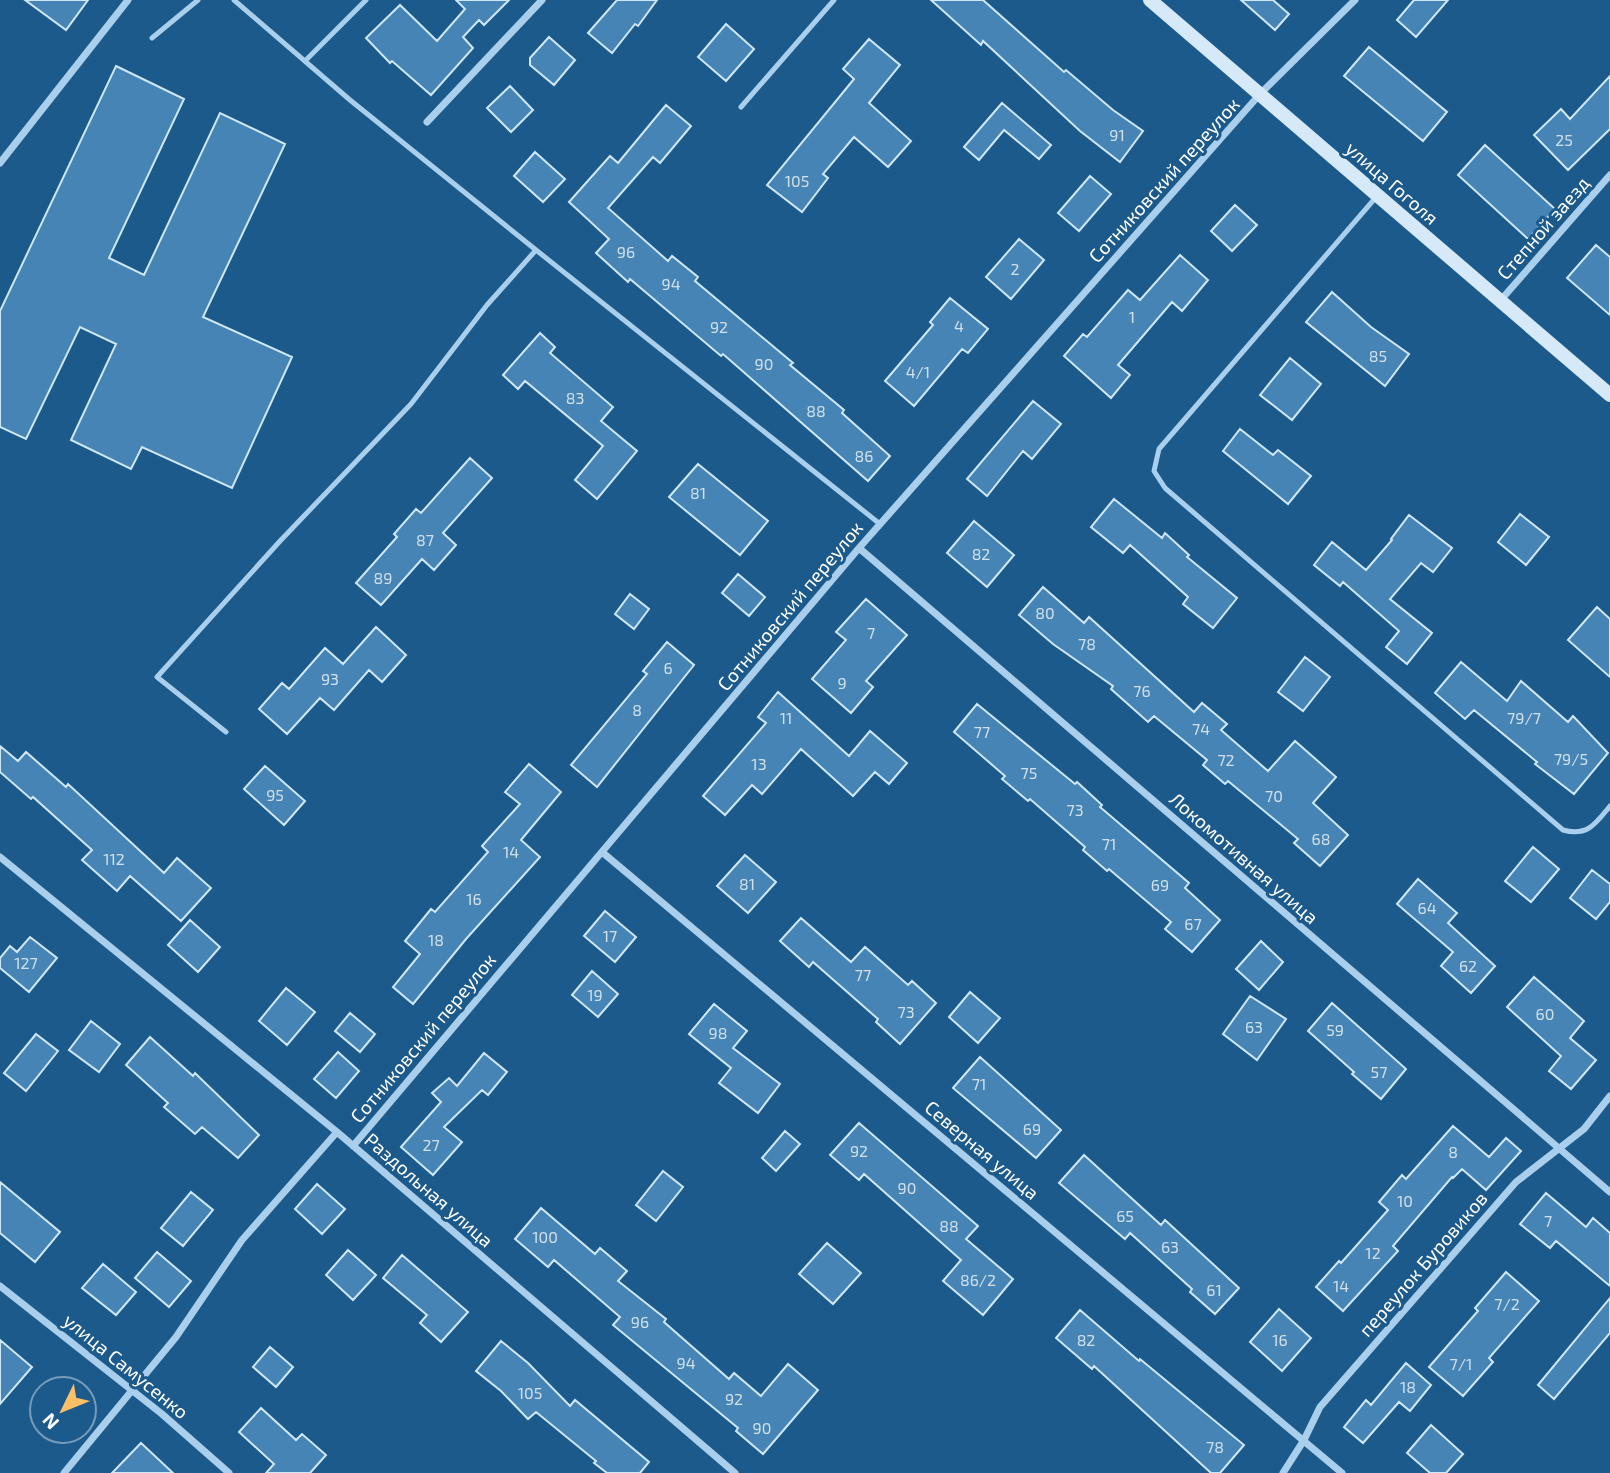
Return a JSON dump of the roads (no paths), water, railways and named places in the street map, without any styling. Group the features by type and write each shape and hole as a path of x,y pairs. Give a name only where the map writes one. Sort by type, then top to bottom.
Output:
{"main road":[{"name":"улица Гоголя","path":"1150,0 1610,395"}],"street":[{"path":"0,163 128,0"},
{"path":"427,122 542,0"},
{"path":"1260,94 1355,0"},
{"name":"Сотниковский переулок","path":"353,1146 859,548 1260,94"},
{"name":"Степной заезд","path":"1500,301 1610,176"},
{"name":"Локомотивная улица","path":"859,548 1610,1192"},
{"name":"Северная улица","path":"602,852 1342,1473"},
{"name":"Раздольная улица","path":"0,858 338,1132 735,1473"},
{"name":"переулок Буровиков","path":"1283,1473 1304,1440 1320,1407 1516,1182 1584,1129 1610,1097"},
{"name":"Сотниковский переулок","path":"64,1473 176,1336 242,1240 338,1132"},
{"name":"улица Самусенко","path":"0,1286 162,1413 229,1473"}],"lane":[{"path":"152,38 198,0"},
{"path":"234,0 350,100 880,524"},
{"path":"305,61 366,0"},
{"path":"741,107 834,0"},
{"path":"1377,196 1159,449 1154,471 1165,488 1563,830 1575,834 1587,831 1610,806"},
{"path":"226,732 157,677 281,540 411,404 487,305 536,250"}]}
